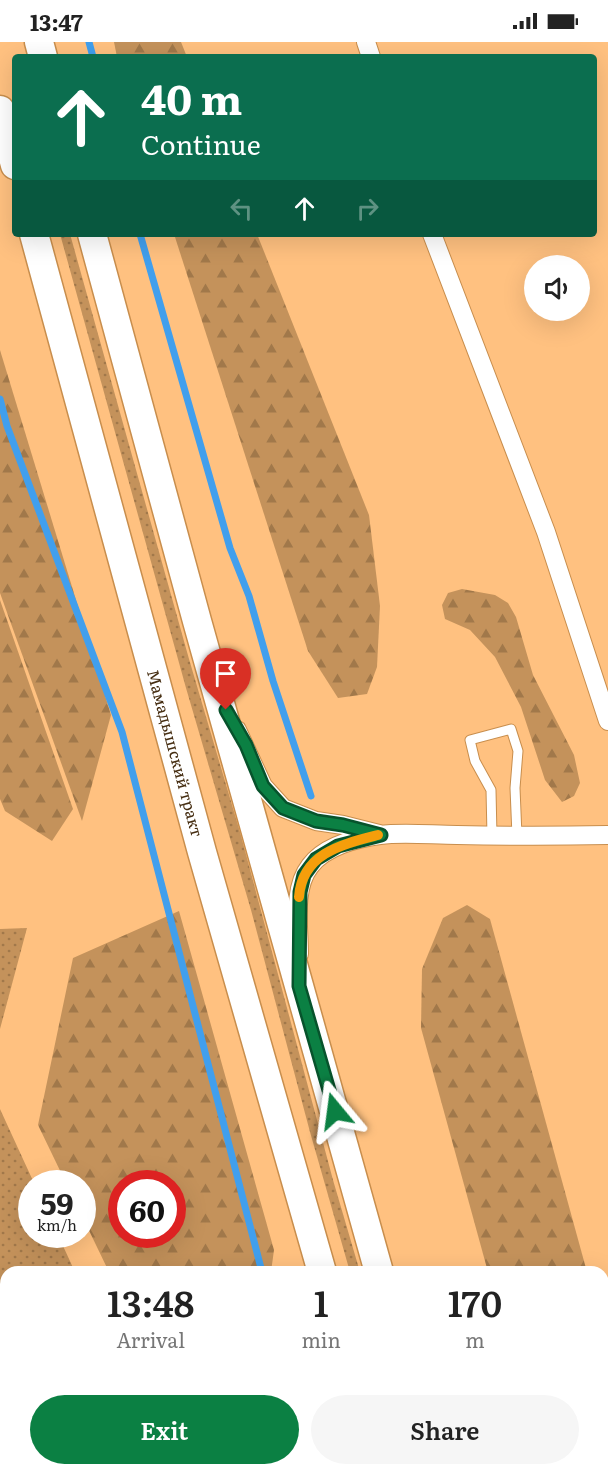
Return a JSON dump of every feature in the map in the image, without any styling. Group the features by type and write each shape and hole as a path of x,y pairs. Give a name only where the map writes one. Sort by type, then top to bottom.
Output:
{"main road":[{"path":"0,110 12,154"},
{"name":"Мамадышский тракт","path":"35,237 202,852 320,1266"},
{"path":"93,237 217,693 377,1266"}],"street":[{"path":"433,237 546,532 608,721"},
{"path":"217,693 246,745 263,786 283,808 316,821 381,835"},
{"path":"299,986 300,892 304,875 316,859 326,852 350,842 381,835 608,835"}],"lane":[{"path":"492,836 491,789 475,761 470,740 511,729 519,752 515,788 517,836"}],"green space":[{"path":"114,42 181,42 186,54 116,54"},
{"path":"61,237 71,237 240,832 358,1266 348,1266 251,910 186,688"},
{"path":"175,237 258,237 369,515 380,606 377,667 367,694 338,698 308,651"},
{"path":"0,350 111,715 82,821 0,593"},
{"path":"462,589 495,595 508,603 516,617 533,675 574,755 580,783 574,796 562,802 545,780 521,707 495,657 470,630 445,619 442,605 448,593"},
{"path":"0,600 73,809 52,841 5,811 0,799"},
{"path":"467,905 490,919 585,1266 486,1266 421,1028 422,969 443,918"},
{"path":"179,911 274,1250 272,1266 106,1266 96,1245 96,1170 60,1170 38,1125 73,958"},
{"path":"27,928 0,1029 0,929"},
{"path":"0,1109 28,1170 18,1170 18,1248 64,1248 72,1266 0,1266"}],"waterway":[{"path":"89,42 92,54"},
{"path":"141,237 230,548 249,596 273,681 311,796"},
{"path":"0,399 7,426 122,732 260,1266"}],"slow traffic":[{"path":"299,897 304,875 316,859 338,846 378,835"}],"route":[{"path":"226,710 246,745 263,786 283,808 316,821 381,835 338,846 316,859 304,875 300,892 299,986 335,1111"}]}
